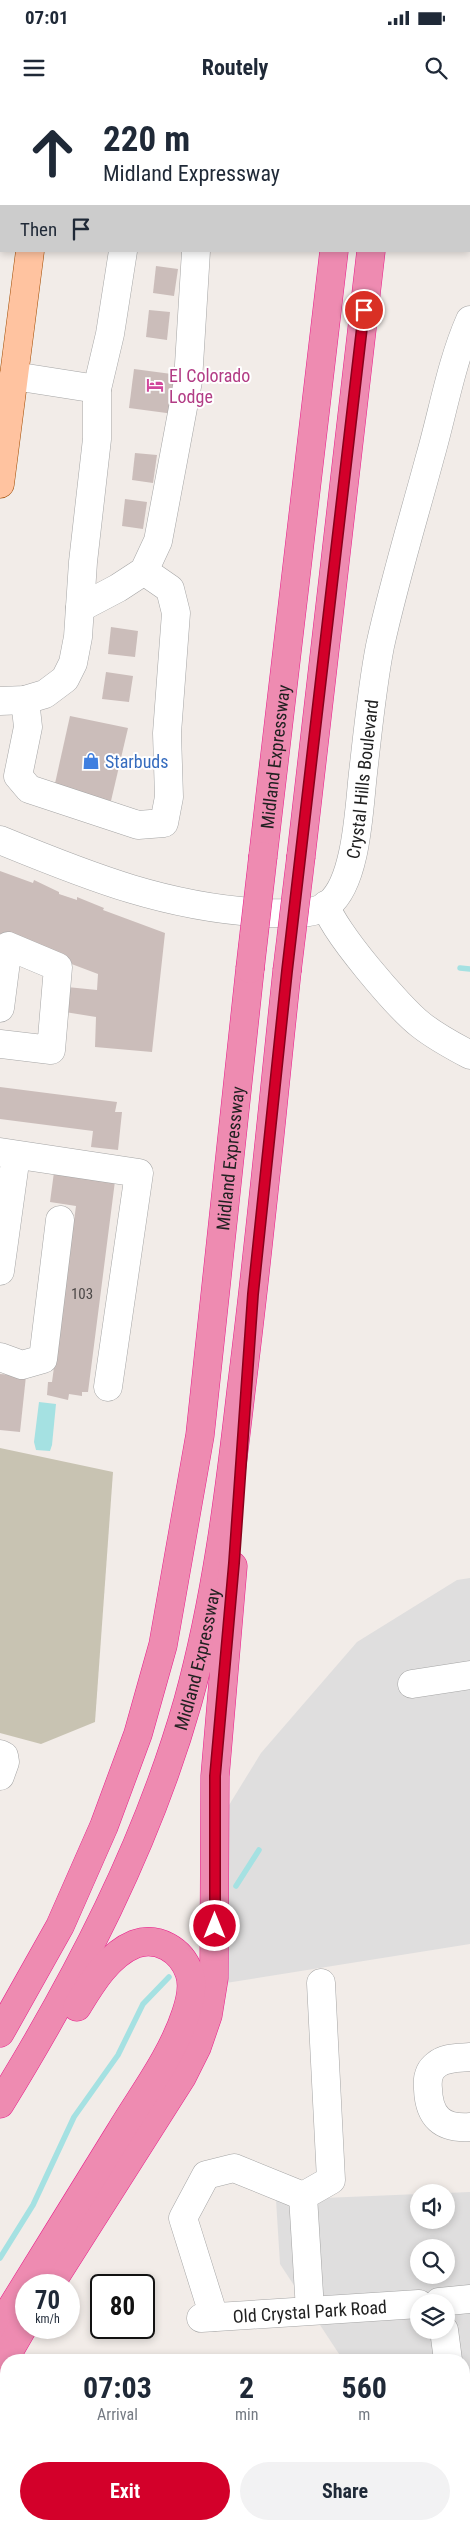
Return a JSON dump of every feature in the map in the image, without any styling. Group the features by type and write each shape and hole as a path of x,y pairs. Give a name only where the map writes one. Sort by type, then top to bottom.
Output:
{"highway":[{"name":"Midland Expressway","path":"0,2033 60,1926 104,1826 140,1726 162,1645 200,1435 250,969 334,252"},
{"name":"Midland Expressway","path":"0,2104 43,2034 110,1907 152,1807 184,1712 201,1652 220,1549 253,1294 287,971 371,252"},
{"path":"57,2274 182,2077 208,2015 214,1978 215,1776 218,1722 234,1563 253,1294"},
{"path":"0,2117 40,2066 96,1976 112,1961 134,1945 152,1941 168,1946 178,1954 190,1973 191,1986 186,2014 176,2037 161,2065 0,2326"},
{"path":"8,2354 17,2339"},
{"path":"16,2354 21,2339"}],"main road":[{"path":"0,484 3,442 14,376 30,252"}],"street":[{"path":"123,252 110,334 96,389 96,439 76,650 65,679 45,694 12,701 28,727 18,776 30,789 138,825 164,822 169,797 167,733 176,614 170,589 144,571"},
{"path":"80,608 118,588 144,571 158,541 182,414 190,353 196,252"},
{"name":"Crystal Hills Boulevard","path":"326,906 340,892 351,860 381,644 451,380 470,320"},
{"path":"14,376 96,389"},
{"path":"0,840 115,886 179,902 226,910 278,913 314,911 326,906 328,914 337,929 394,998 419,1024 444,1042 470,1054"},
{"path":"0,1008 8,946 58,968 51,1050 0,1044"},
{"path":"0,1271 8,1153 139,1174 108,1387"},
{"path":"0,1357 22,1365 43,1359 60,1220"},
{"path":"412,1684 470,1675"},
{"path":"0,1754 4,1756 5,1762 0,1776"},
{"path":"310,2310 303,2196 331,2180 321,1983"},
{"path":"470,2057 444,2060 436,2065 427,2080 429,2104 433,2113 449,2126 470,2127"},
{"name":"Old Crystal Park Road","path":"303,2196 234,2168 206,2175 183,2218 208,2317 410,2304"},
{"path":"455,2300 470,2299"},
{"path":"445,2339 447,2354"}],"shaded area":[{"path":"0,1448 113,1472 95,1722 41,1744 0,1733"},
{"path":"470,1578 470,1944 226,1983 226,1810 261,1753 357,1642 457,1580"},
{"path":"470,2192 470,2354 339,2354 280,2264 276,2200 410,2194 410,2229 455,2229 455,2193"}],"water":[{"path":"39,1402 56,1404 50,1451 36,1450 34,1442"}],"building":[{"path":"156,266 178,269 174,296 153,293"},
{"path":"149,310 170,312 167,340 146,337"},
{"name":"El Colorado Lodge","path":"134,369 179,375 174,414 129,408"},
{"path":"135,453 157,455 153,483 132,480"},
{"path":"125,499 147,502 143,529 122,526"},
{"path":"111,627 138,631 135,657 108,654"},
{"path":"106,672 133,676 129,702 102,699"},
{"path":"70,716 128,728 111,801 54,788"},
{"path":"0,871 33,883 34,880 59,892 59,894 77,900 77,897 104,908 103,910 165,933 152,1052 95,1047 96,1017 65,1012 67,987 97,990 98,974 0,937"},
{"path":"0,1087 117,1102 115,1112 122,1112 118,1150 91,1147 93,1131 0,1119"},
{"path":"54,1172 115,1181 88,1392 82,1392 82,1396 69,1394 68,1400 47,1395 48,1382 52,1382 76,1206 50,1202"},
{"path":"0,1374 26,1376 20,1432 0,1430"}],"waterway":[{"path":"460,968 470,969"},
{"path":"236,1886 259,1850"},
{"path":"0,2258 33,2205 74,2117 118,2055 143,2004 169,1977"}],"place":[{"name":"El Colorado Lodge","path":"155,385"},
{"name":"Starbuds","path":"91,761"}],"route":[{"path":"215,1926 214,1839 218,1722 234,1563 253,1294 287,971 364,310"}]}
